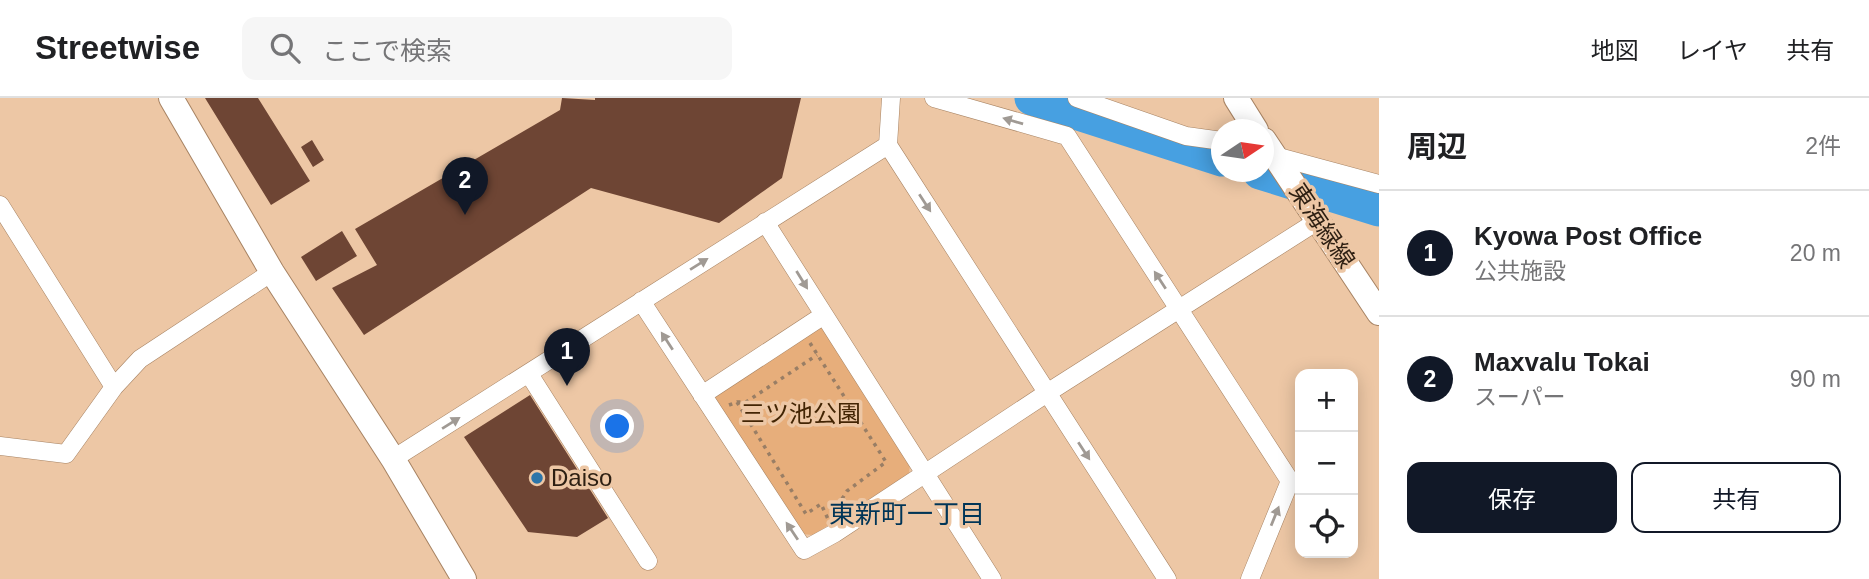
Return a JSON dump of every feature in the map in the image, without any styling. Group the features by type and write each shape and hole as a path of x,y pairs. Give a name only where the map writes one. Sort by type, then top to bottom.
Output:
{"street":[{"path":"171,98 272,272 393,458 464,579"},
{"path":"891,98 888,145 1167,579"},
{"path":"934,98 1067,136 1290,481 1250,579"},
{"path":"1077,98 1186,136 1211,139"},
{"path":"1236,98 1249,119"},
{"path":"393,458 888,145"},
{"path":"1274,155 1379,184"},
{"name":"東海緑線","path":"1274,158 1315,214 1379,313"},
{"path":"0,205 114,387"},
{"path":"641,300 804,550 835,533 1178,309 1315,214"},
{"path":"765,222 992,579"},
{"path":"0,446 66,454 114,387 140,359 272,272"},
{"path":"702,395 824,315"},
{"path":"529,374 648,561"}],"path":[{"path":"712,412 737,402 746,402 817,355 886,462 847,491 836,507 831,526 821,505 806,514 737,402"}],"green space":[{"name":"三ツ池公園","path":"811,328 824,328 910,464 909,474 813,535 801,534 715,400 717,390"}],"building":[{"path":"205,98 258,98 310,181 271,205"},
{"path":"562,98 801,98 782,178 719,223 591,188 364,335 332,288 377,265 355,229 560,110"},
{"path":"312,140 324,160 313,167 301,147"},
{"path":"342,231 357,256 316,281 301,257"},
{"name":"Daiso","path":"530,395 608,518 577,537 528,532 464,437"}],"waterway":[{"path":"1032,98 1211,155"},
{"path":"1274,176 1379,209"}],"place":[{"name":"Maxvalu Tokai","path":"465,215"},
{"name":"Kyowa Post Office","path":"567,386"},
{"name":"Daiso","path":"537,478"}],"district":[{"name":"東新町一丁目","path":"907,514"}]}
